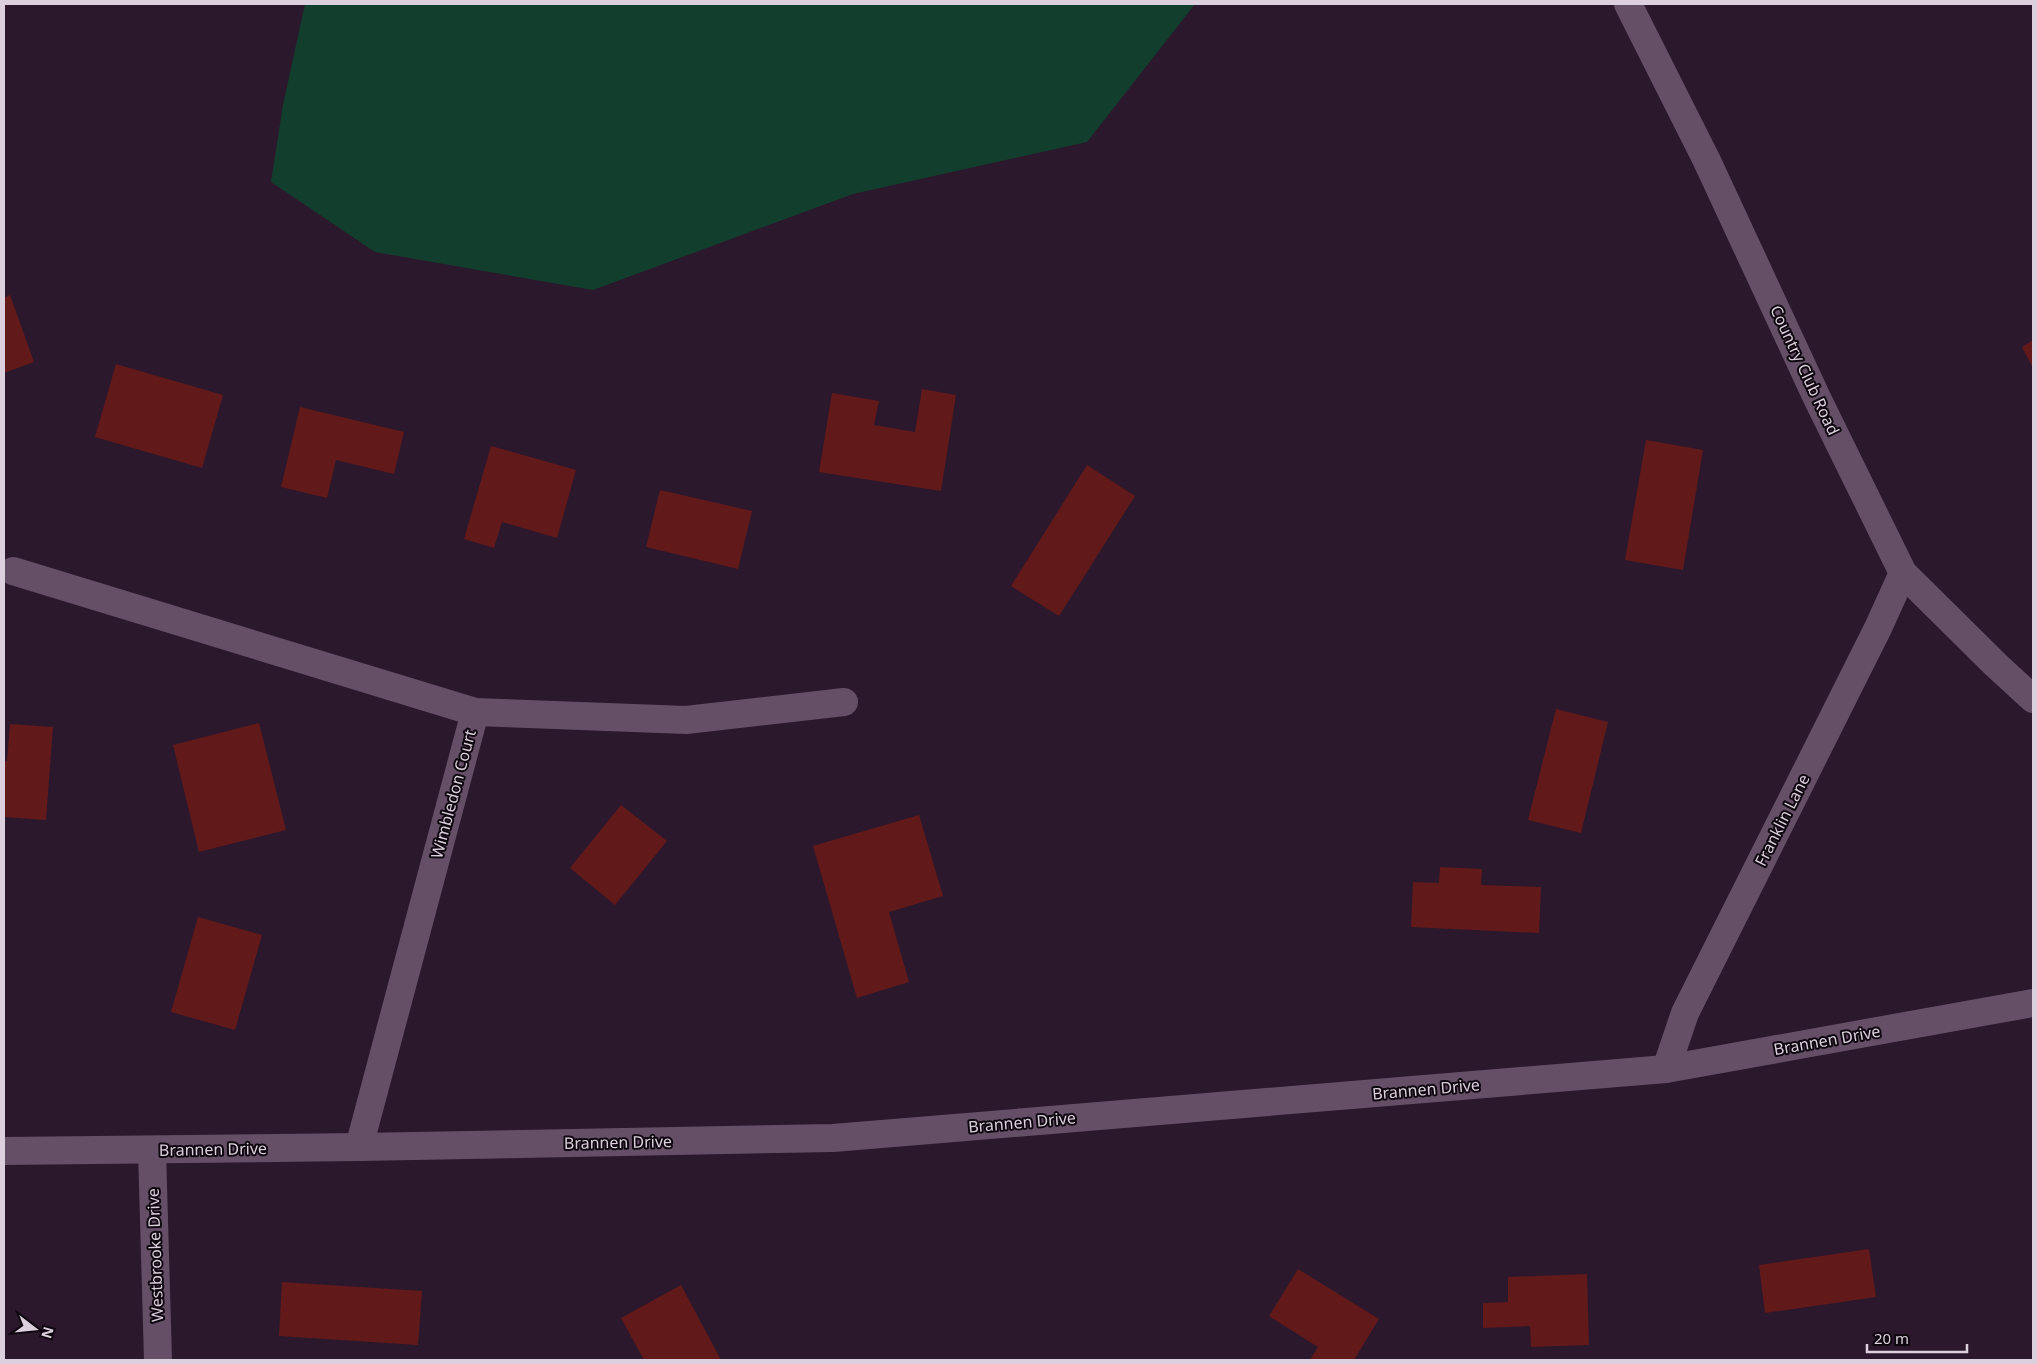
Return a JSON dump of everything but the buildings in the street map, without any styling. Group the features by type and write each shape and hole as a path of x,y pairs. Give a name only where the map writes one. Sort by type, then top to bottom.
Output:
{"street":[{"name":"Country Club Road","path":"1628,4 1708,161 1817,398 1903,573 2033,699"},
{"path":"13,571 475,712"},
{"name":"Franklin Lane","path":"1666,1069 1685,1014 1878,628 1903,573"},
{"name":"Wimbledon Court","path":"359,1147 475,712 686,720 844,702"},
{"name":"Brannen Drive","path":"4,1151 359,1147 833,1138 1666,1069 2033,1003"},
{"name":"Westbrooke Drive","path":"152,1150 158,1360"}],"green space":[{"path":"305,4 1195,4 1087,142 853,194 593,290 375,252 271,182 283,105"}]}
